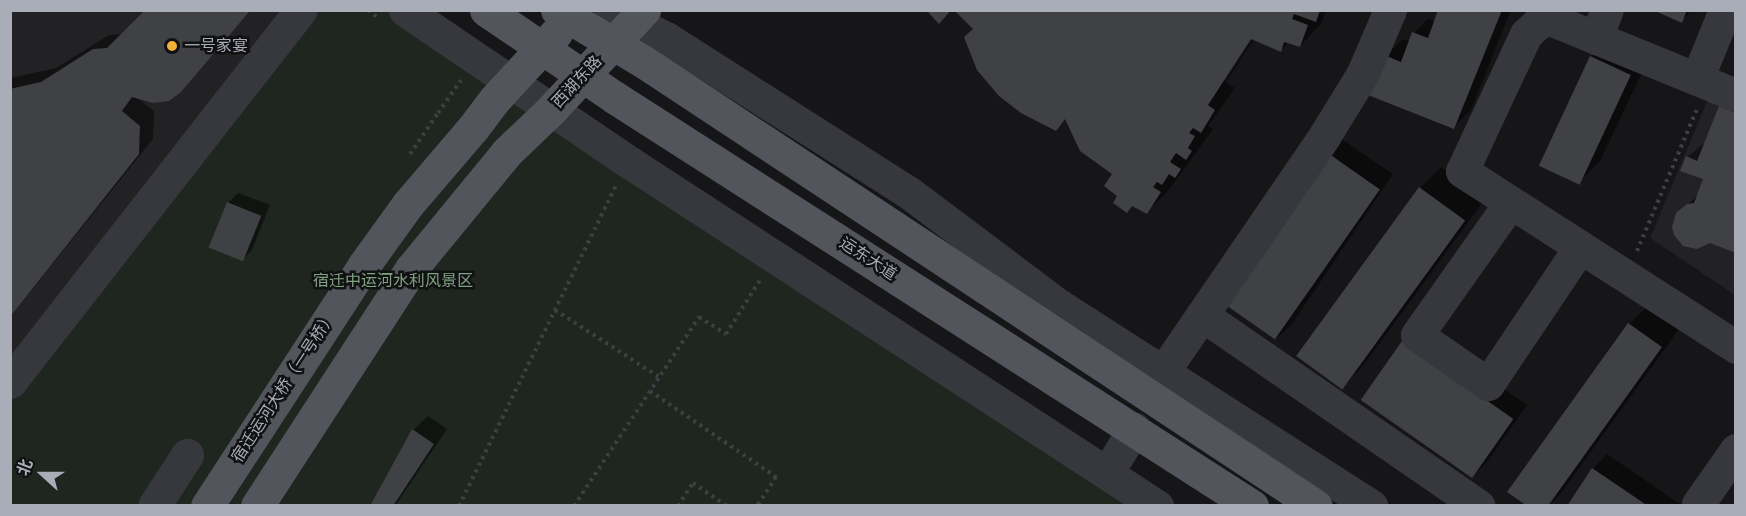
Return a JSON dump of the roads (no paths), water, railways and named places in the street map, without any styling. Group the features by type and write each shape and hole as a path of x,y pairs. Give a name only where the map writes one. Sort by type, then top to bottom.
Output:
{"main road":[{"name":"运东大道","path":"486,10 540,48 1252,506"},
{"path":"510,82 569,13 625,22 1316,506"},
{"name":"西湖东路","path":"257,506 411,269 507,152 551,110 583,75 625,22"},
{"name":"宿迁运河大桥（一号桥）","path":"207,506 364,266 408,204 510,82"}],"street":[{"path":"11,382 301,10"},
{"path":"405,10 551,110 1157,506"},
{"path":"1163,372 1332,124 1363,73 1390,10"},
{"path":"1725,10 1713,86 1602,24 1550,19 1538,23 1526,34 1462,171 1736,347"},
{"path":"625,22 666,38 908,192 1025,282 1371,506"},
{"path":"1510,203 1417,335 1488,384 1580,248"},
{"path":"1202,315 1479,506"},
{"path":"1107,473 1134,429"},
{"path":"1698,504 1736,450"},
{"path":"154,506 187,455"}],"place":[{"name":"一号家宴","path":"172,46"}],"park label":[{"name":"宿迁中运河水利风景区","path":"393,281"}]}
